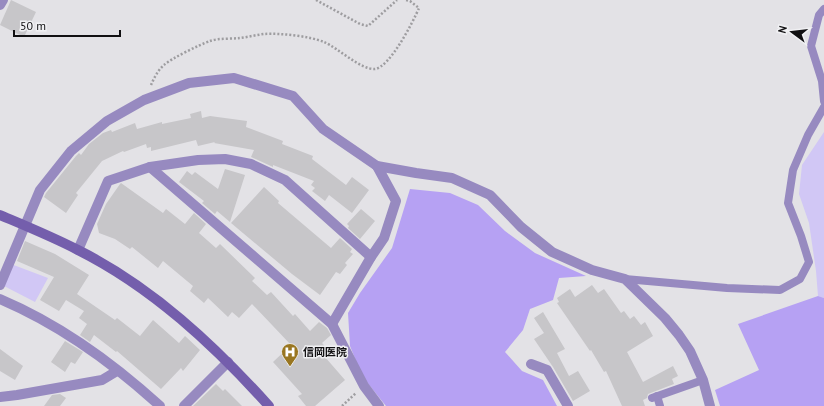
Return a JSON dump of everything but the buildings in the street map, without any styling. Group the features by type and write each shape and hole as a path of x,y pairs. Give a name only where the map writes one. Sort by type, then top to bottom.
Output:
{"street":[{"path":"0,6 3,0"},
{"path":"0,285 40,190 71,151 107,120 144,100 189,83 234,78 293,96 323,129 377,166 452,178 490,195 521,227 552,252 592,270 625,279 665,318 690,351 703,380 710,406"},
{"path":"78,250 108,181 150,167 198,160 226,159 251,164 285,180 371,257"},
{"path":"332,324 371,257 384,238 396,201 377,166"},
{"path":"150,167 332,324 364,386 379,406"},
{"path":"0,216 26,226 78,250 123,276 160,302 228,362 269,406"},
{"path":"0,299 58,328 79,342 144,391 160,406"},
{"path":"184,406 228,362"},
{"path":"531,364 547,370 568,406"},
{"path":"0,397 102,380 117,371"}],"lane":[{"path":"824,10 819,15 810,46 822,81 824,101"},
{"path":"625,279 727,288 780,290 800,279 809,262 788,203 793,170 808,135 824,108"},
{"path":"660,406 654,397 703,380"}],"path":[{"path":"316,0 360,24 368,26 397,0"},
{"path":"144,100 154,77 164,64 211,40 240,38 265,34 302,36 325,42 366,68 376,69 384,64 393,55 417,14 419,8 410,1 406,0"},
{"path":"342,406 364,386"}],"shaded area":[{"path":"824,132 824,298 818,296 809,223 799,194 802,165"},
{"path":"410,189 450,193 478,205 505,231 535,253 586,276 559,278 553,300 530,309 523,330 505,352 522,371 543,380 557,406 386,406 362,376 350,346 348,313 360,293 392,248"},
{"path":"11,264 48,278 35,302 4,286"},
{"path":"818,296 824,298 824,406 720,406 715,390 759,370 738,324"}],"place":[{"name":"信岡医院","path":"290,367"}]}
